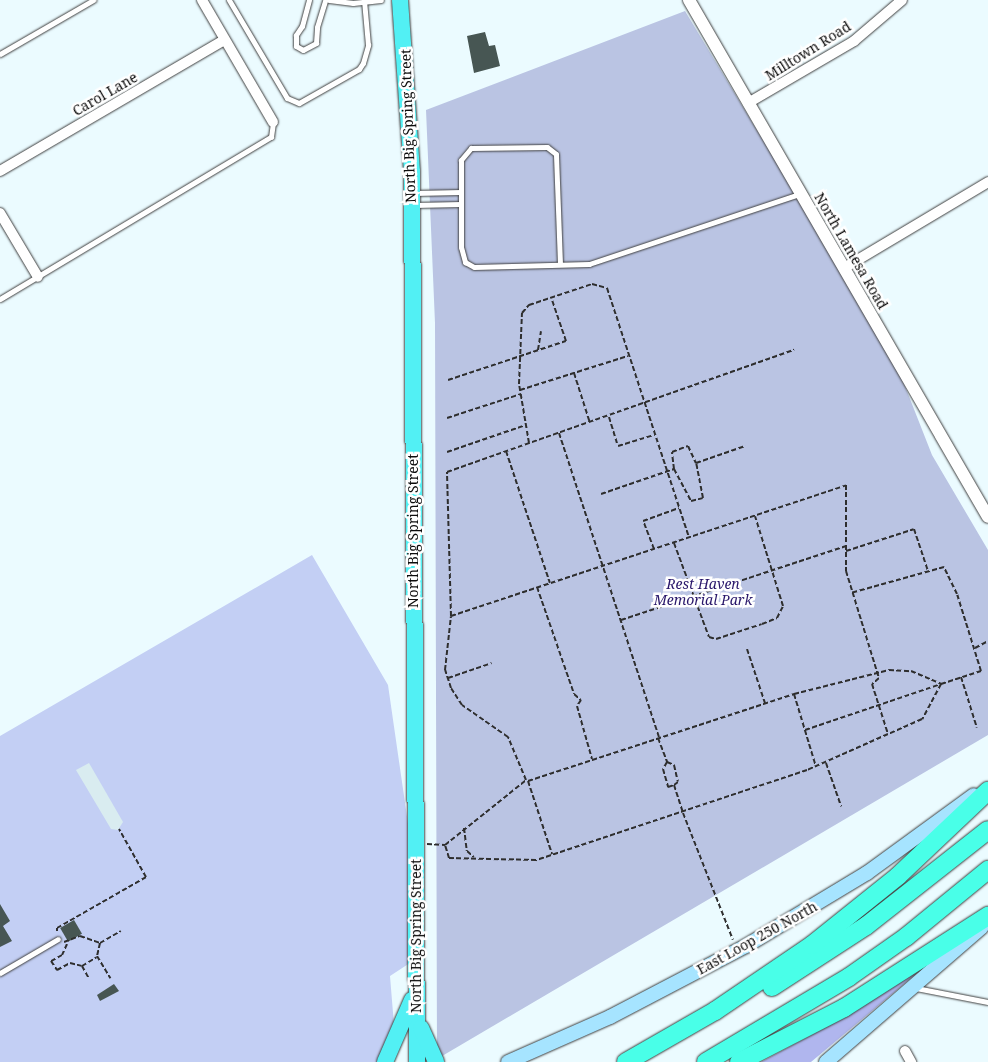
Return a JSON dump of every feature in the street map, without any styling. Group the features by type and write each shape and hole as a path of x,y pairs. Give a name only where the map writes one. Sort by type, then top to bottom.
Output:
{"highway":[{"name":"North Big Spring Street","path":"400,0 411,132 417,1062"},
{"path":"626,1062 715,1012 812,945 898,876 988,792"},
{"path":"641,1062 718,1021 866,926 988,830"},
{"path":"706,1062 849,977 906,937 988,870"},
{"path":"739,1062 844,1008 988,916"},
{"path":"385,1062 416,988"},
{"path":"416,1013 436,1062"}],"main road":[{"name":"East Loop 250 North","path":"508,1062 610,1017 737,951 867,873 988,784"},
{"path":"826,1062 988,922"}],"street":[{"path":"202,0 273,122"},
{"name":"North Lamesa Road","path":"689,0 988,517"},
{"name":"Milltown Road","path":"748,103 854,41 902,0"},
{"name":"Carol Lane","path":"0,171 224,40"},
{"path":"844,268 988,182"},
{"path":"0,213 38,277"},
{"path":"905,1051 911,1062"}],"lane":[{"path":"0,54 93,0"},
{"path":"229,0 287,98 294,103 319,92 359,69 363,63 368,45 364,1"},
{"path":"309,0 302,26 296,35 296,46 303,50 316,43 317,27 327,0 381,0"},
{"path":"0,299 271,137 273,122"},
{"path":"560,264 557,159 553,150 547,147 471,148 461,160 462,257 469,266 589,264 800,194"},
{"path":"411,199 461,192"},
{"path":"411,199 461,204"},
{"path":"0,973 58,939"},
{"path":"913,987 988,1002"}],"path":[{"path":"529,443 520,390 522,313 528,305 592,284 606,288 689,538"},
{"path":"448,380 566,341 551,297"},
{"path":"538,350 541,331"},
{"path":"552,854 527,781 508,736 462,705 445,670 451,616 447,580 447,472 609,417 794,350"},
{"path":"520,390 628,356"},
{"path":"574,373 590,423"},
{"path":"447,418 521,394"},
{"path":"609,417 618,446 654,434"},
{"path":"447,452 526,425"},
{"path":"559,434 667,762 664,769 668,786 674,785 678,782 674,765 667,762"},
{"path":"688,446 696,463 703,498 691,501 674,469 672,452 688,446"},
{"path":"696,463 745,446"},
{"path":"506,451 550,583"},
{"path":"601,494 674,469"},
{"path":"451,616 846,485 846,551 851,593 878,673 879,678 872,684 888,734"},
{"path":"654,550 643,521 679,508"},
{"path":"674,543 709,637 716,639 762,624 782,613 772,571 754,516"},
{"path":"846,551 914,529 928,571"},
{"path":"621,620 846,546"},
{"path":"805,730 981,671 957,594 944,567 851,593"},
{"path":"537,587 574,694 581,700 577,706 593,760"},
{"path":"975,648 988,641"},
{"path":"747,649 765,703"},
{"path":"448,678 492,663"},
{"path":"415,844 444,845 527,781 794,694 878,673 911,671 941,684"},
{"path":"961,677 977,728"},
{"path":"444,845 449,858 536,860 682,813 816,767 922,719 941,684"},
{"path":"794,694 816,767"},
{"path":"826,763 841,806"},
{"path":"674,785 682,813 737,951"},
{"path":"464,828 467,851 475,858"},
{"path":"67,944 58,939 57,928 146,877 119,829"},
{"path":"98,957 82,966 70,963 57,970 52,961 62,955 67,944 80,936 100,943 122,931"},
{"path":"100,943 98,957 110,978"},
{"path":"82,966 88,977"}],"shaded area":[{"path":"312,555 388,685 416,879 416,959 390,976 394,1025 381,1062 0,1062 0,736"},
{"path":"89,763 123,822 118,830 111,829 76,770"},
{"path":"913,971 916,974 811,1062 761,1062 847,1016"}],"green space":[{"name":"Rest Haven Memorial Park","path":"685,11 834,258 901,376 932,455 988,550 988,735 437,1059 435,323 426,110"}],"building":[{"path":"485,32 489,46 495,45 500,66 474,73 467,36"},
{"path":"0,904 10,921 3,926 12,941 0,947"},
{"path":"74,920 82,934 68,942 60,928"},
{"path":"114,984 119,991 100,1001 97,995"}]}
